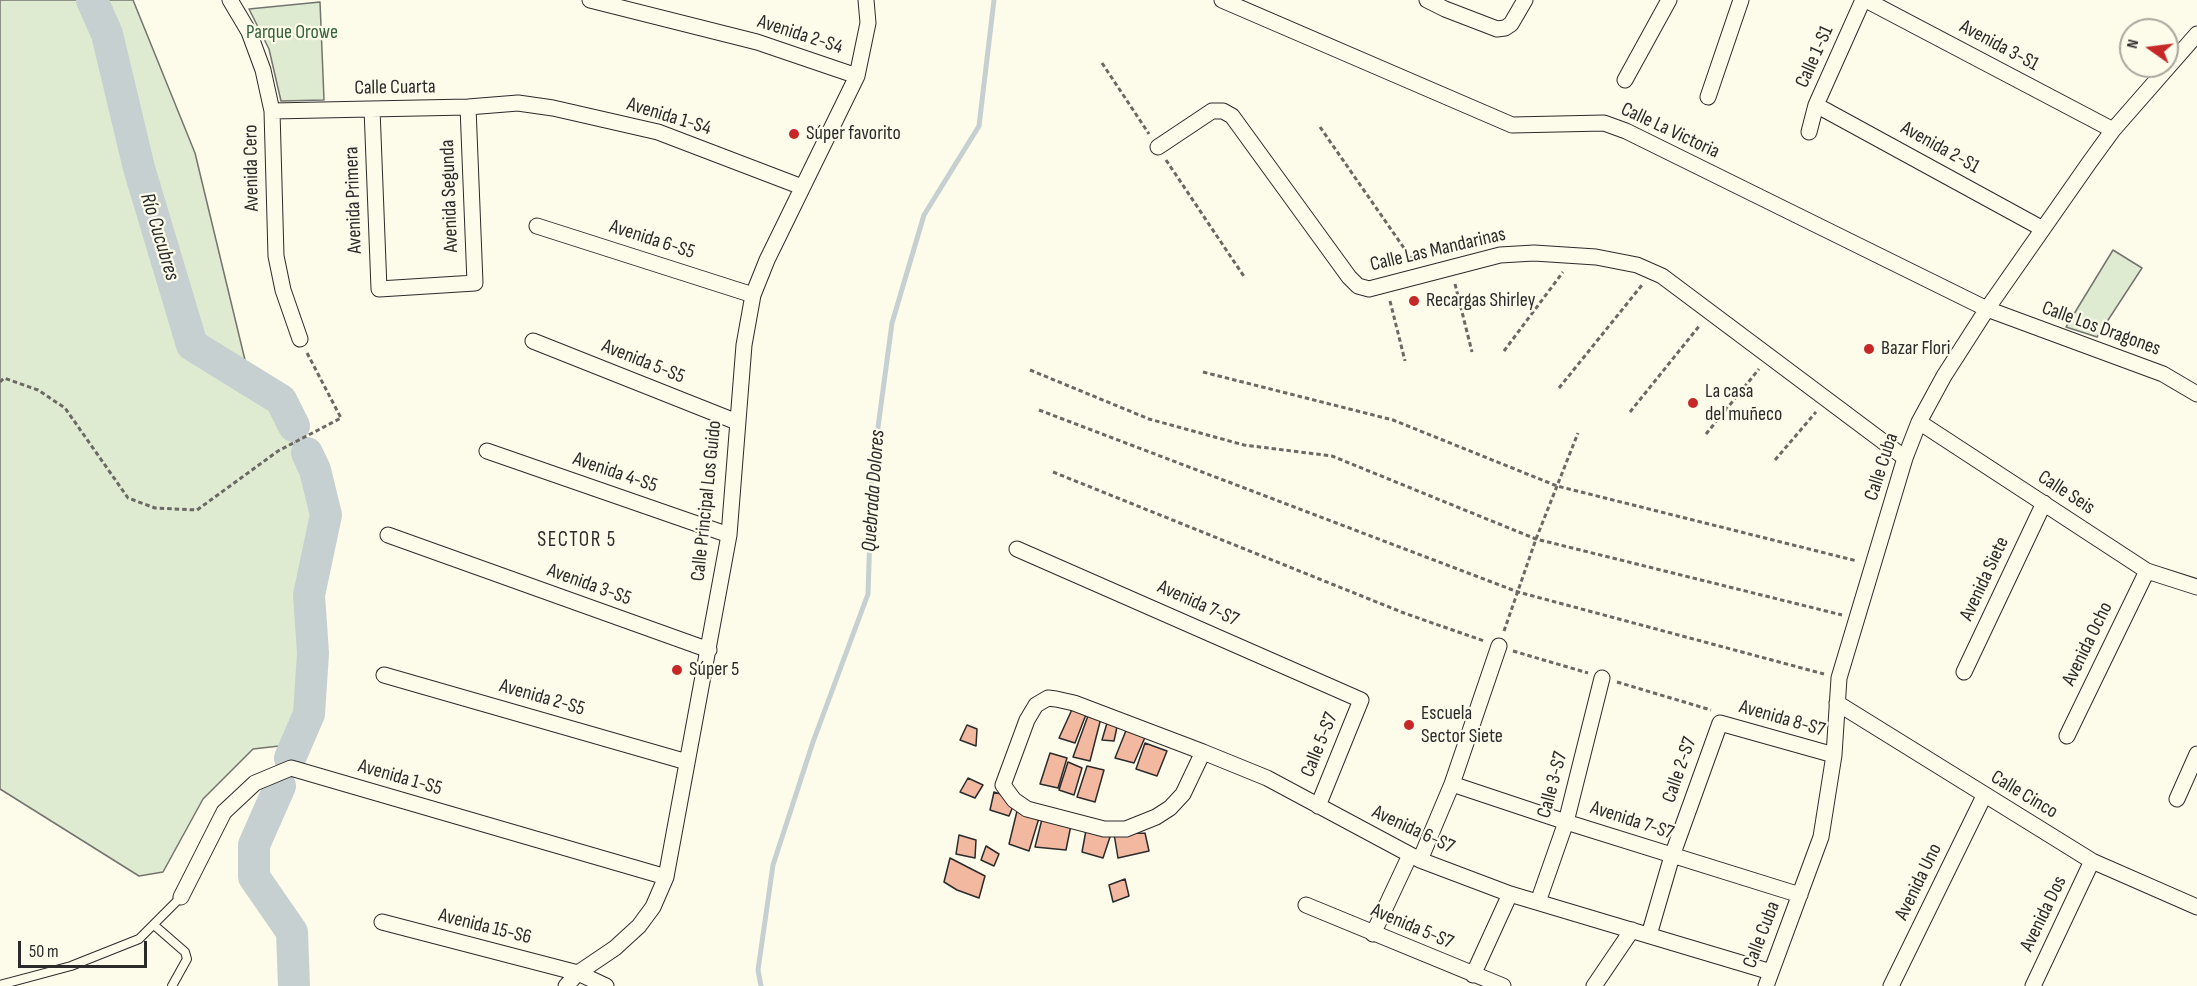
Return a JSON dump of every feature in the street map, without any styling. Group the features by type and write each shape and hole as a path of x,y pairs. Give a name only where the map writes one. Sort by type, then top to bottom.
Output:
{"street":[{"name":"Avenida Cero","path":"230,0 252,42 263,70 272,111 276,256 300,339"},
{"name":"Avenida 2-S4","path":"590,0 757,42 857,76"},
{"name":"Calle Principal Los Guido","path":"566,986 578,973 615,948 639,926 653,907 666,877 729,535 744,345 753,295 767,260 857,76 868,23 866,0"},
{"name":"Calle La Victoria","path":"1222,0 1512,125 1604,123 1626,131 1987,309"},
{"path":"1426,0 1497,29 1511,24 1525,0"},
{"path":"1626,80 1669,0"},
{"path":"1708,97 1741,0"},
{"name":"Calle 1-S1","path":"1809,132 1816,105 1864,0"},
{"name":"Avenida 3-S1","path":"1864,0 2113,130"},
{"name":"Calle Cuba","path":"1768,979 1821,837 1834,755 1839,678 1905,458 1919,422 1944,376 1987,309 2113,130 2197,34"},
{"name":"Calle Cuarta","path":"272,111 468,107 518,103"},
{"name":"Avenida 1-S4","path":"518,103 553,108 658,132 802,188"},
{"name":"Avenida 2-S1","path":"1816,105 2043,229"},
{"name":"Avenida Segunda","path":"379,289 475,283 468,107"},
{"name":"Avenida Primera","path":"372,109 379,289"},
{"name":"Calle Las Mandarinas","path":"1158,147 1212,111 1223,111 1232,116 1349,278 1358,286 1369,289 1500,255 1534,253 1596,257 1637,265 1662,276 1905,458"},
{"name":"Avenida 6-S5","path":"537,226 753,295"},
{"name":"Calle Los Dragones","path":"1987,309 2163,374 2197,394"},
{"name":"Avenida 5-S5","path":"533,341 737,422"},
{"name":"Calle Seis","path":"1919,422 2147,571 2197,587"},
{"name":"Avenida 4-S5","path":"487,451 729,535"},
{"name":"Avenida Siete","path":"1964,672 2044,503"},
{"name":"Avenida 3-S5","path":"388,535 709,650"},
{"name":"Avenida 7-S7","path":"1017,549 1361,700"},
{"name":"Avenida Ocho","path":"2067,736 2147,571"},
{"path":"1373,934 1452,784 1499,646"},
{"name":"Avenida 2-S5","path":"384,675 687,762"},
{"name":"Calle 3-S7","path":"1538,902 1566,822 1602,678"},
{"name":"Avenida 6-S7","path":"1203,752 1183,794 1170,808 1156,817 1126,829 1104,829 1027,809 1014,800 1004,785 1027,720 1036,705 1048,698 1074,703 1203,752 1267,778 1415,858 1510,894 1649,935 1768,979"},
{"name":"Calle 5-S7","path":"1318,806 1361,700"},
{"name":"Calle Cinco","path":"1837,703 2092,861 2197,907"},
{"name":"Avenida 8-S7","path":"1720,723 1834,755"},
{"name":"Calle 2-S7","path":"1649,935 1672,856 1720,723"},
{"path":"2177,799 2197,754"},
{"name":"Avenida 1-S5","path":"181,897 224,812 255,783 291,768 666,877"},
{"name":"Avenida 7-S7","path":"1452,784 1800,895"},
{"name":"Avenida Uno","path":"1891,986 1984,796"},
{"name":"Avenida Dos","path":"2032,986 2092,861"},
{"path":"1473,975 1510,894"},
{"name":"Avenida 5-S7","path":"1306,905 1503,986"},
{"name":"Avenida 15-S6","path":"382,922 578,973 606,986"},
{"path":"1594,986 1632,930"}],"lane":[{"path":"0,985 71,966 139,939 181,897"},
{"path":"154,925 185,952 187,959 172,986"}],"path":[{"path":"1102,63 1245,278"},
{"path":"1320,127 1422,275"},
{"path":"1504,351 1575,256"},
{"path":"1451,267 1472,352"},
{"path":"1559,388 1652,272"},
{"path":"1386,285 1405,361"},
{"path":"1630,412 1711,312"},
{"path":"0,382 4,378 38,390 65,408 128,498 155,508 197,510 278,452 341,418 300,339"},
{"path":"1706,434 1770,356"},
{"path":"1030,370 1149,418 1244,446 1332,456 1536,539 1858,619"},
{"path":"1203,372 1393,420 1557,486 1874,565"},
{"path":"1775,460 1827,399"},
{"path":"1039,410 1518,592 1839,678"},
{"path":"1053,472 1404,613 1499,646 1536,539 1578,433"}],"green space":[{"path":"0,0 133,0 195,153 245,360 275,403 310,472 315,510 298,591 302,649 298,705 288,745 253,749 203,799 163,872 139,876 0,789"},
{"name":"Parque Orowe","path":"320,2 324,100 281,101 269,49 249,9"},
{"path":"2113,250 2142,268 2097,337 2066,327"}],"building":[{"path":"1074,705 1087,712 1075,743 1059,738"},
{"path":"1089,713 1101,718 1090,761 1073,757"},
{"path":"1107,723 1117,727 1114,741 1102,740"},
{"path":"967,725 977,729 976,746 960,740"},
{"path":"1127,728 1146,735 1134,763 1115,758"},
{"path":"1145,743 1167,751 1157,776 1136,769"},
{"path":"1050,753 1067,758 1058,788 1040,784"},
{"path":"1068,762 1082,768 1074,795 1059,790"},
{"path":"1087,766 1104,770 1095,802 1077,797"},
{"path":"968,778 983,785 975,798 960,792"},
{"path":"994,792 1016,799 1009,816 990,810"},
{"path":"1018,807 1039,818 1029,851 1009,844"},
{"path":"1044,811 1072,820 1066,850 1035,847"},
{"path":"1087,825 1113,828 1103,858 1082,852"},
{"path":"1145,833 1149,851 1118,858 1114,834"},
{"path":"959,835 976,840 975,858 956,854"},
{"path":"986,846 999,854 994,866 981,860"},
{"path":"950,858 985,876 979,898 957,890 944,882"},
{"path":"1125,879 1129,896 1113,902 1109,885"}],"waterway":[{"name":"Río Cucubres","path":"92,0 107,34 139,168 192,345 281,400 294,426"},
{"name":"Quebrada Dolores","path":"761,986 758,970 773,865 813,742 868,594 872,472 892,323 924,215 979,126 994,0"},
{"name":"Río Cucubres","path":"290,758 309,714 313,653 309,595 326,515 315,470 307,453"},
{"name":"Río Cucubres","path":"280,786 254,845 254,877 292,932 294,986"}],"place":[{"name":"Súper favorito","path":"794,134"},
{"name":"Recargas Shirley","path":"1414,301"},
{"name":"Bazar Flori","path":"1869,349"},
{"name":"La casa del muñeco","path":"1693,403"},
{"name":"Súper 5","path":"677,670"},
{"name":"Escuela Sector Siete","path":"1409,725"}],"district":[{"name":"SECTOR 5","path":"577,541"}]}
